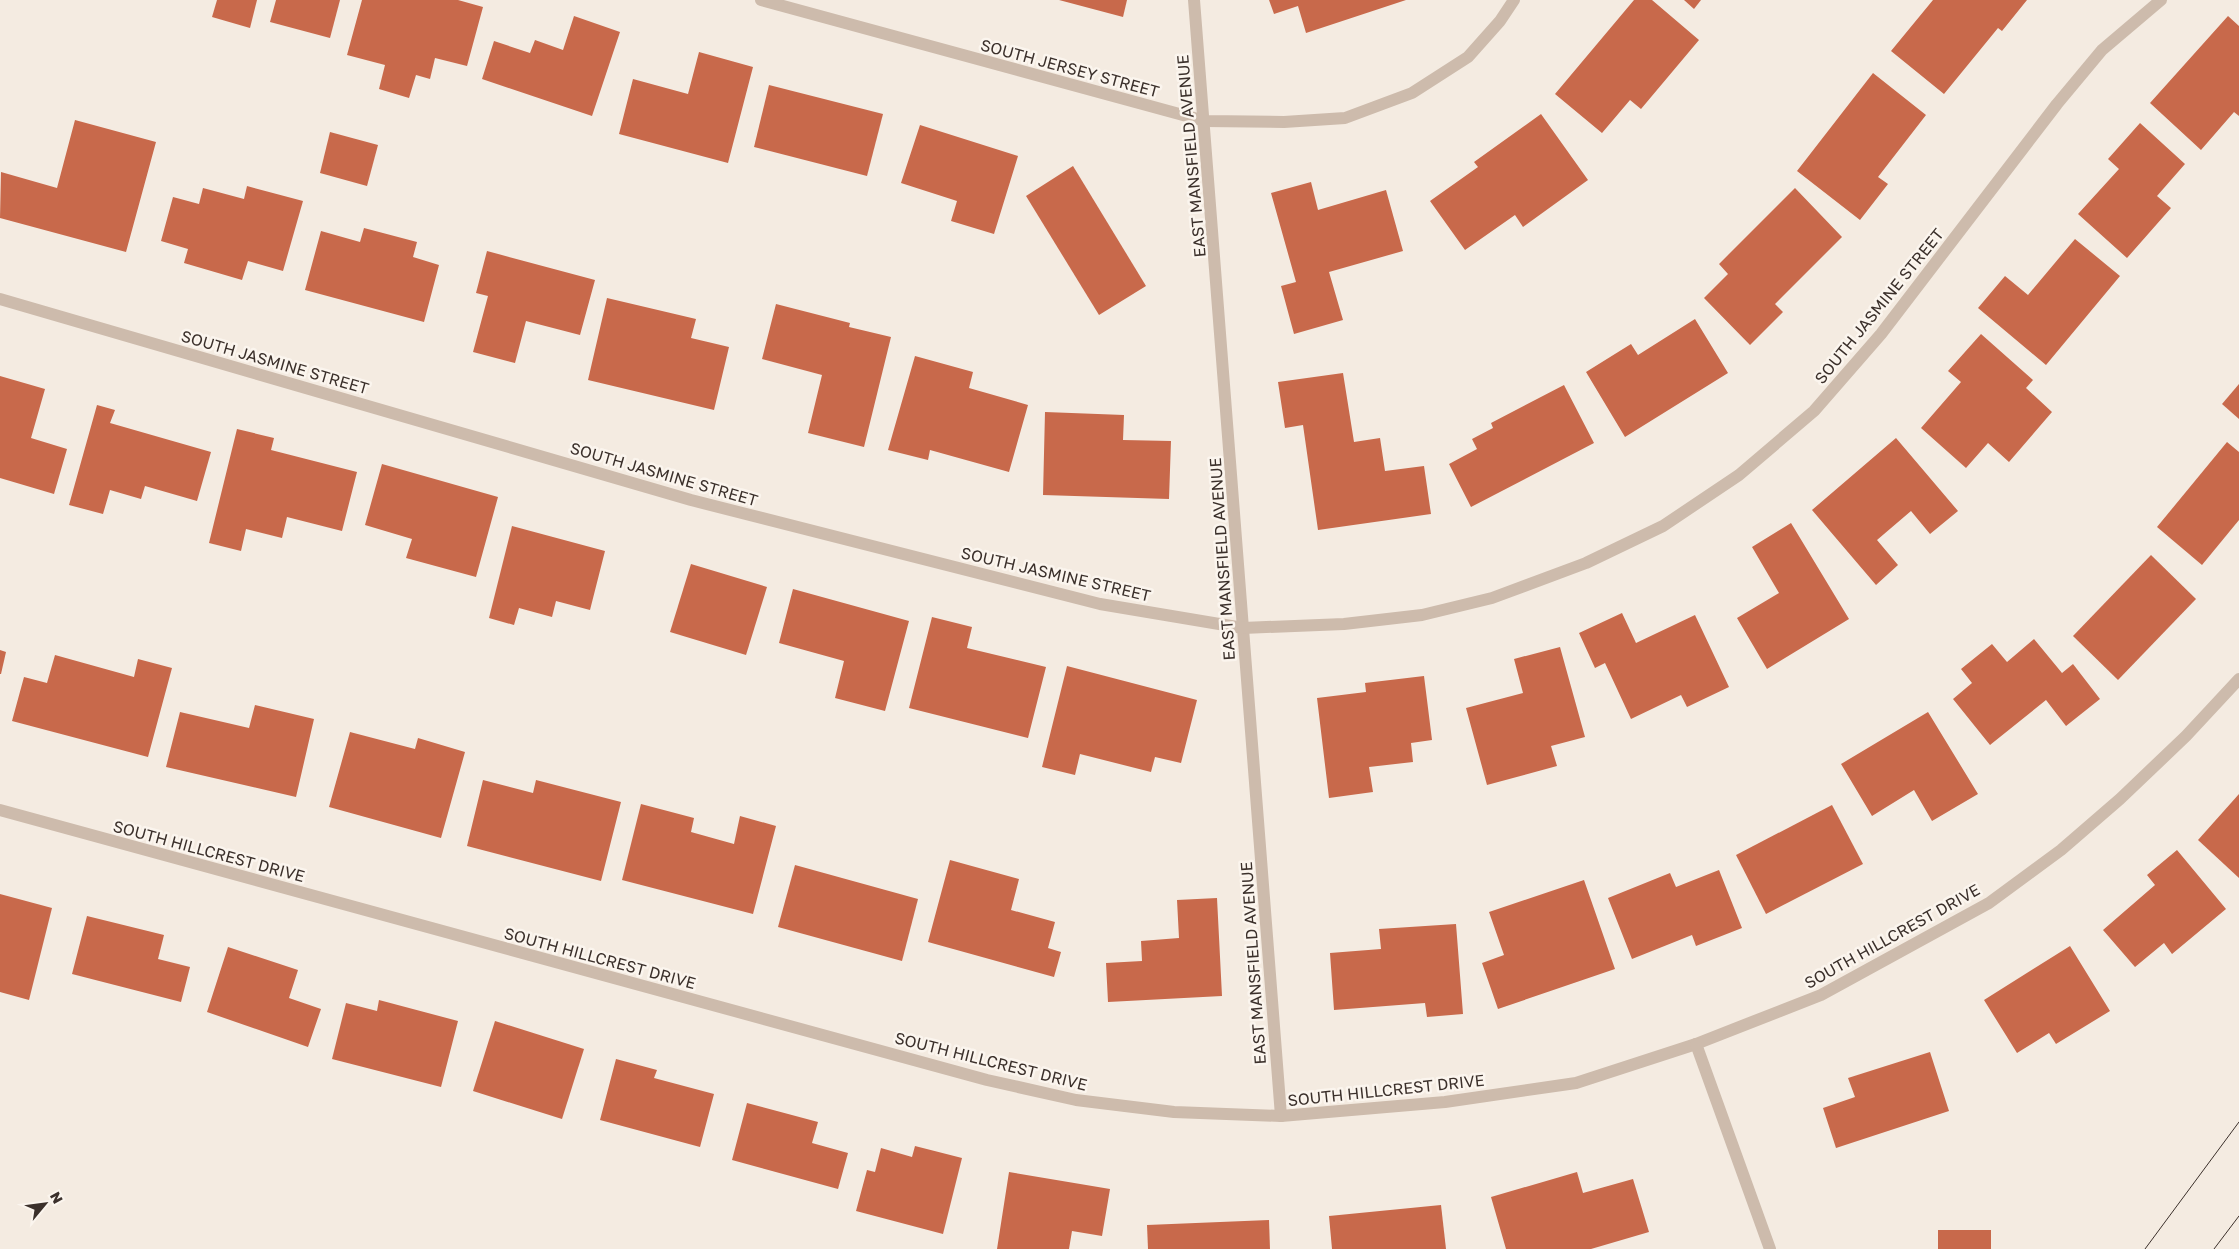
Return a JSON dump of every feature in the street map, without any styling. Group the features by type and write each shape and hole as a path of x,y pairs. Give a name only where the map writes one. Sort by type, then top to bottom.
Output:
{"street":[{"name":"SOUTH JERSEY STREET","path":"761,0 1205,121 1284,122 1345,118 1412,93 1468,57 1500,21 1514,0"},
{"name":"EAST MANSFIELD AVENUE","path":"1194,0 1205,121 1281,1116"},
{"name":"SOUTH JASMINE STREET","path":"0,299 691,500 1100,604 1243,628 1344,624 1422,615 1492,598 1586,563 1663,526 1739,475 1820,404 1881,334 2057,104 2102,50 2161,0"},
{"name":"SOUTH HILLCREST DRIVE","path":"0,810 987,1080 1086,1101 1174,1112 1281,1116 1445,1102 1576,1083 1696,1044 1821,996 1989,902 2061,850 2120,799 2186,736 2239,679"},
{"path":"1696,1044 1770,1249"}],"building":[{"path":"217,0 257,0 250,28 212,17"},
{"path":"276,0 340,0 330,38 270,22"},
{"path":"362,0 458,0 483,7 467,66 435,58 430,79 416,75 409,98 379,89 385,65 347,55"},
{"path":"1059,0 1127,0 1123,17"},
{"path":"1269,0 1406,0 1306,33 1298,6 1274,14"},
{"path":"1634,0 1652,0 1699,40 1641,109 1630,100 1602,133 1555,94"},
{"path":"1684,0 1701,0 1694,9"},
{"path":"1933,0 2027,0 2002,31 1998,28 1944,94 1891,51"},
{"path":"574,16 620,32 592,116 482,79 494,41 530,53 535,40 563,50"},
{"path":"2228,16 2239,26 2239,116 2234,112 2201,150 2150,103"},
{"path":"699,52 753,67 728,163 619,134 633,79 688,94"},
{"path":"1873,73 1926,115 1878,177 1888,184 1860,220 1797,171"},
{"path":"769,85 883,114 867,176 754,147"},
{"path":"1541,114 1588,180 1523,227 1515,215 1465,250 1430,201 1478,167 1474,162"},
{"path":"75,120 156,142 126,252 0,218 1,172 57,188"},
{"path":"2140,123 2185,164 2157,196 2171,208 2127,258 2078,214 2119,169 2108,159"},
{"path":"920,125 1018,156 994,234 951,221 957,201 901,183"},
{"path":"330,132 378,145 367,186 320,173"},
{"path":"1073,166 1146,286 1099,315 1026,196"},
{"path":"1311,182 1318,210 1386,190 1403,251 1329,272 1343,320 1294,334 1281,286 1296,282 1271,193"},
{"path":"247,186 303,201 283,271 248,261 242,280 184,263 188,249 161,241 173,197 199,204 203,188 244,199"},
{"path":"1795,188 1842,237 1775,304 1783,312 1750,345 1704,298 1728,274 1719,264"},
{"path":"364,228 417,242 413,257 439,265 424,322 305,290 321,231 360,242"},
{"path":"2075,239 2120,276 2046,365 1978,308 2005,276 2028,295"},
{"path":"487,251 595,280 580,335 526,321 515,363 473,352 488,296 476,293"},
{"path":"607,298 696,319 691,338 729,347 714,410 588,380"},
{"path":"776,304 850,323 849,327 891,337 864,447 808,433 822,375 762,359"},
{"path":"1695,319 1728,373 1625,437 1586,372 1631,344 1638,355"},
{"path":"1981,334 2033,380 2026,388 2052,412 2009,462 1988,443 1966,468 1921,428 1961,382 1948,371"},
{"path":"915,356 973,372 969,388 1028,405 1009,472 930,450 928,460 888,450"},
{"path":"1343,373 1354,442 1380,438 1385,471 1424,466 1431,514 1318,530 1303,425 1285,428 1278,382"},
{"path":"0,376 45,389 31,438 67,449 54,494 0,478"},
{"path":"2239,384 2239,419 2222,404"},
{"path":"1564,385 1594,443 1471,507 1449,464 1477,449 1472,439 1493,428 1491,423"},
{"path":"97,405 115,410 110,423 211,452 197,501 145,486 141,499 110,490 103,514 69,505"},
{"path":"1045,412 1124,415 1123,440 1171,441 1169,499 1043,495"},
{"path":"237,429 274,438 271,450 357,472 342,531 287,517 282,538 246,529 241,551 209,543"},
{"path":"1896,438 1958,511 1930,534 1911,511 1877,540 1898,565 1876,585 1812,510"},
{"path":"2227,442 2239,452 2239,520 2202,565 2157,527"},
{"path":"382,464 498,497 476,577 406,558 412,539 365,525"},
{"path":"1791,523 1849,619 1767,669 1737,618 1779,593 1752,547"},
{"path":"512,526 605,551 590,610 556,601 552,617 519,608 514,625 489,618"},
{"path":"2151,555 2196,599 2118,680 2073,636"},
{"path":"691,564 767,587 746,655 670,632"},
{"path":"793,589 909,621 885,711 835,698 844,661 779,643"},
{"path":"1622,613 1636,643 1695,615 1729,687 1687,707 1681,695 1631,719 1605,663 1595,668 1579,633"},
{"path":"932,617 972,627 967,648 1046,667 1028,738 909,708"},
{"path":"2034,639 2062,673 2073,664 2100,699 2066,726 2046,700 1990,745 1953,699 1972,683 1961,669 1992,644 2007,662"},
{"path":"1560,647 1585,737 1551,746 1557,766 1487,785 1466,708 1523,693 1514,659"},
{"path":"0,650 6,652 1,674 0,674"},
{"path":"55,655 134,677 138,659 172,668 148,757 12,721 24,677 47,683"},
{"path":"1067,666 1197,700 1181,763 1155,757 1151,772 1080,754 1075,775 1042,767"},
{"path":"1424,676 1432,740 1411,743 1413,762 1369,767 1373,792 1329,798 1317,698 1366,692 1365,683"},
{"path":"255,705 314,719 296,797 166,767 180,712 249,728"},
{"path":"1928,712 1978,794 1932,821 1914,790 1872,816 1841,764"},
{"path":"350,732 415,749 418,738 465,752 441,838 329,807"},
{"path":"483,780 533,793 536,780 621,802 601,881 467,846"},
{"path":"2239,794 2239,878 2198,840"},
{"path":"641,804 694,818 691,832 734,844 740,816 776,826 753,914 622,880"},
{"path":"1832,805 1863,864 1766,914 1736,855"},
{"path":"2177,850 2226,909 2172,954 2164,943 2135,967 2103,930 2155,885 2147,875"},
{"path":"950,860 1019,879 1011,910 1055,922 1048,948 1061,952 1054,977 928,942"},
{"path":"795,865 918,899 902,961 778,927"},
{"path":"1719,870 1742,928 1696,946 1692,935 1632,959 1608,898 1670,873 1676,887"},
{"path":"1584,880 1615,969 1498,1009 1482,963 1504,955 1489,912"},
{"path":"0,894 52,908 29,1000 0,992"},
{"path":"1217,898 1222,996 1108,1002 1106,963 1142,961 1141,941 1179,938 1177,900"},
{"path":"87,916 164,935 158,959 190,967 181,1002 72,974"},
{"path":"1456,924 1463,1014 1427,1017 1425,1003 1334,1010 1330,953 1381,949 1379,929"},
{"path":"2070,946 2110,1011 2056,1044 2049,1033 2017,1053 1984,1000"},
{"path":"228,947 298,970 289,998 321,1009 308,1047 207,1012"},
{"path":"379,1000 458,1021 441,1087 332,1059 346,1003 377,1011"},
{"path":"495,1021 584,1049 562,1119 473,1091"},
{"path":"1930,1052 1949,1111 1836,1148 1823,1108 1855,1097 1848,1078"},
{"path":"616,1059 657,1070 654,1078 714,1094 700,1147 600,1120"},
{"path":"747,1103 818,1122 812,1143 848,1153 838,1189 732,1160"},
{"path":"915,1146 962,1158 943,1234 856,1211 867,1170 875,1172 881,1148 912,1157"},
{"path":"1009,1172 1110,1189 1102,1236 1072,1231 1069,1249 997,1249"},
{"path":"1577,1172 1583,1193 1633,1179 1649,1232 1591,1249 1506,1249 1491,1197"},
{"path":"1441,1205 1446,1249 1332,1249 1329,1216"},
{"path":"1269,1220 1270,1249 1148,1249 1147,1225"},
{"path":"1938,1230 1991,1230 1991,1249 1938,1249"}],"tram line":[{"path":"2145,1249 2239,1122"},
{"path":"2214,1249 2239,1216"}]}
